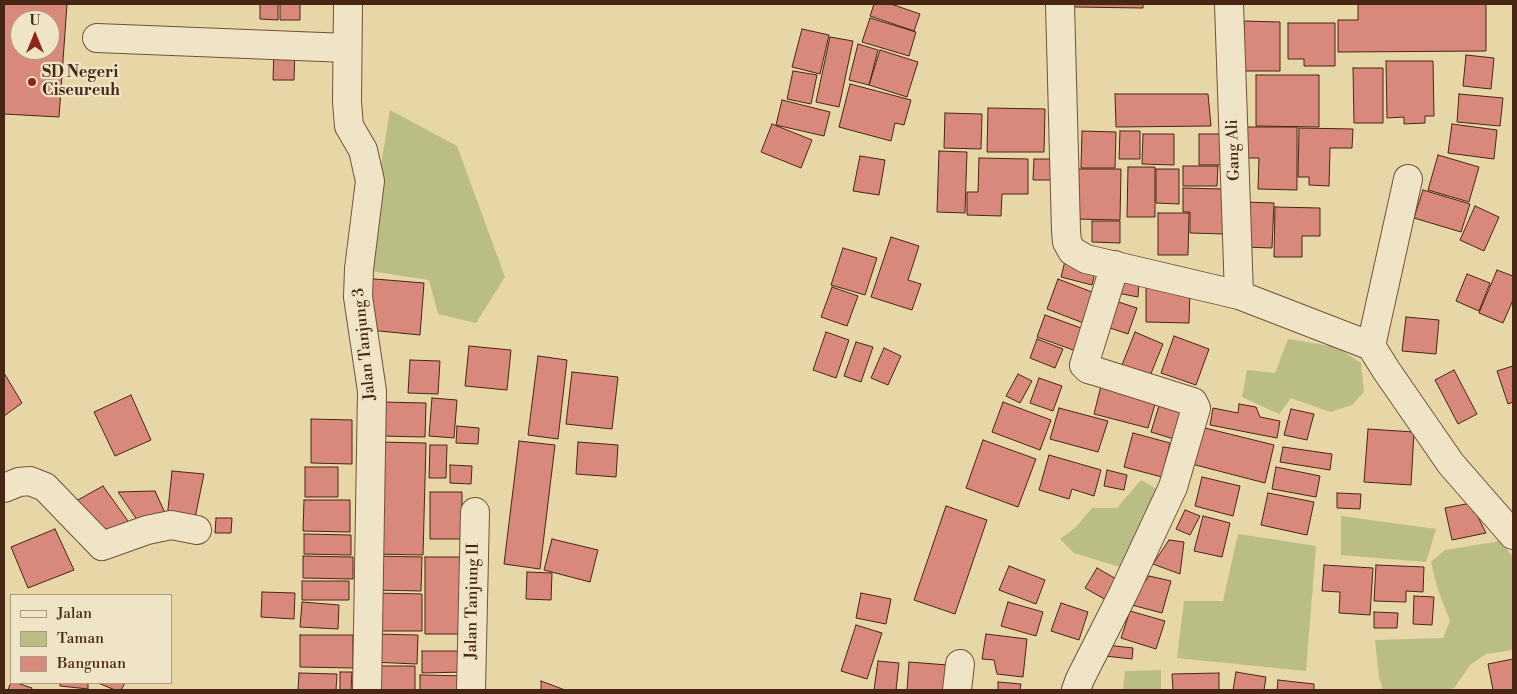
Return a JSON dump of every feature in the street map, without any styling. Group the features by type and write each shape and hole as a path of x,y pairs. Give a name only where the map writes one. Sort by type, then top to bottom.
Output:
{"street":[{"name":"Jalan Tanjung 3","path":"348,4 347,102 350,126 363,150 370,181 359,269 358,297 372,391 366,690"},
{"path":"1060,4 1067,242 1072,252 1078,256 1239,295 1371,346 1451,464 1513,535"},
{"name":"Gang Ali","path":"1229,4 1239,295"},
{"path":"97,38 347,48"},
{"path":"1371,346 1408,179"},
{"path":"1076,690 1174,487 1196,408 1193,402 1088,369 1084,365 1115,265"},
{"path":"4,488 19,482 30,481 45,487 102,546 146,530 171,525 197,530"},
{"name":"Jalan Tanjung II","path":"471,690 475,512"}],"green space":[{"path":"390,110 457,146 505,277 476,323 438,314 429,280 364,270"},
{"path":"1288,339 1336,347 1361,363 1364,392 1352,405 1330,412 1291,398 1279,414 1242,397 1247,370 1275,373"},
{"path":"1141,480 1158,490 1120,567 1074,553 1060,539 1075,528 1092,508 1117,508"},
{"path":"1341,516 1436,529 1426,562 1341,555"},
{"path":"1238,534 1316,546 1306,671 1177,658 1184,601 1223,601"},
{"path":"1501,541 1513,557 1513,650 1486,654 1470,665 1454,688 1448,690 1383,690 1379,678 1375,640 1443,638 1450,621 1437,587 1431,562 1445,550"},
{"path":"1161,670 1161,690 1123,690 1125,671"}],"building":[{"name":"SD Negeri Ciseureuh","path":"4,4 67,4 59,117 4,114"},
{"path":"260,4 278,4 278,20 260,19"},
{"path":"280,4 300,4 300,20 280,20"},
{"path":"874,4 891,4 920,14 914,31 870,16"},
{"path":"1074,4 1143,4 1143,8 1074,7"},
{"path":"1358,4 1486,4 1486,51 1338,52 1338,20 1358,20"},
{"path":"870,18 916,32 909,56 862,42"},
{"path":"1244,21 1280,22 1280,71 1243,71"},
{"path":"1288,23 1335,23 1335,66 1304,66 1304,59 1288,59"},
{"path":"802,29 829,35 820,74 792,67"},
{"path":"830,37 853,41 839,107 816,102"},
{"path":"858,44 878,50 869,85 849,80"},
{"path":"274,48 295,49 294,80 273,80"},
{"path":"880,50 918,62 907,97 869,85"},
{"path":"1466,55 1494,58 1491,89 1463,86"},
{"path":"1386,61 1433,61 1434,116 1425,116 1425,123 1404,124 1404,117 1387,118"},
{"path":"1353,68 1383,68 1383,123 1354,123"},
{"path":"793,71 817,75 811,104 787,99"},
{"path":"1256,75 1319,75 1319,127 1256,126"},
{"path":"850,84 911,100 904,125 895,123 891,141 839,127"},
{"path":"1115,94 1208,94 1211,126 1116,127"},
{"path":"1459,94 1503,98 1500,126 1457,122"},
{"path":"782,100 830,112 824,136 776,125"},
{"path":"988,108 1045,109 1044,152 987,152"},
{"path":"945,113 982,114 981,149 944,148"},
{"path":"772,124 812,140 801,168 761,152"},
{"path":"1452,124 1497,130 1494,159 1448,153"},
{"path":"1242,127 1297,127 1297,190 1258,189 1259,158 1242,158"},
{"path":"1299,128 1353,129 1352,148 1330,148 1329,186 1309,185 1309,177 1298,177"},
{"path":"1082,131 1116,132 1115,168 1081,168"},
{"path":"1120,131 1140,131 1140,159 1119,159"},
{"path":"1143,134 1174,134 1174,165 1142,164"},
{"path":"1199,134 1223,134 1224,165 1199,165"},
{"path":"939,151 967,152 965,213 937,212"},
{"path":"1438,155 1479,167 1469,202 1428,190"},
{"path":"860,156 885,160 879,195 853,191"},
{"path":"979,158 1028,159 1028,194 1002,194 1001,216 967,215 967,192 978,192"},
{"path":"1034,159 1052,159 1052,180 1033,180"},
{"path":"1183,166 1218,166 1217,186 1183,186"},
{"path":"1128,167 1155,167 1155,217 1127,217"},
{"path":"1075,169 1121,169 1120,220 1075,219"},
{"path":"1156,169 1179,169 1179,204 1156,203"},
{"path":"1183,188 1225,189 1224,234 1190,233 1190,212 1183,212"},
{"path":"1423,190 1470,204 1461,232 1414,218"},
{"path":"1245,202 1274,203 1272,248 1244,247"},
{"path":"1475,206 1499,217 1484,251 1460,240"},
{"path":"1275,207 1320,208 1320,236 1302,236 1302,257 1274,257"},
{"path":"1158,213 1189,213 1188,255 1158,255"},
{"path":"1092,221 1120,221 1120,243 1092,242"},
{"path":"891,237 919,246 908,280 921,284 912,310 871,297"},
{"path":"843,248 877,258 865,295 831,285"},
{"path":"1066,257 1097,264 1092,285 1061,277"},
{"path":"1497,270 1513,276 1513,300 1503,323 1479,313"},
{"path":"1467,274 1490,283 1479,311 1456,301"},
{"path":"1116,275 1139,281 1138,297 1112,292"},
{"path":"362,278 424,283 420,335 369,330"},
{"path":"1058,279 1097,294 1086,324 1047,309"},
{"path":"832,287 858,296 847,326 821,317"},
{"path":"1146,287 1190,288 1189,323 1146,322"},
{"path":"1109,299 1137,308 1128,334 1101,325"},
{"path":"1045,315 1084,329 1076,351 1037,337"},
{"path":"1406,317 1439,320 1436,354 1402,351"},
{"path":"826,332 849,340 836,378 813,370"},
{"path":"1135,332 1163,344 1150,376 1122,365"},
{"path":"1174,336 1209,349 1196,385 1161,373"},
{"path":"1037,339 1063,349 1055,368 1030,358"},
{"path":"856,342 873,347 861,382 844,376"},
{"path":"469,346 511,350 507,390 465,386"},
{"path":"884,348 901,356 888,385 871,378"},
{"path":"538,356 567,360 558,439 528,435"},
{"path":"410,360 440,361 438,394 408,393"},
{"path":"1513,366 1513,402 1508,404 1497,371"},
{"path":"1454,370 1477,414 1458,424 1435,380"},
{"path":"572,372 618,377 612,429 566,424"},
{"path":"4,373 22,403 4,416"},
{"path":"1018,374 1032,381 1020,403 1006,396"},
{"path":"1039,378 1062,386 1053,411 1030,403"},
{"path":"1101,386 1156,401 1148,428 1094,414"},
{"path":"131,395 151,440 115,456 94,412"},
{"path":"432,398 457,400 454,438 429,436"},
{"path":"1161,399 1187,407 1177,440 1151,432"},
{"path":"382,402 426,403 425,437 381,436"},
{"path":"1003,402 1051,420 1040,450 992,432"},
{"path":"1239,404 1256,407 1260,417 1280,421 1277,438 1210,425 1213,408 1238,413"},
{"path":"1059,408 1108,421 1098,452 1050,439"},
{"path":"1291,409 1314,414 1307,440 1284,435"},
{"path":"311,419 352,420 352,464 311,463"},
{"path":"457,426 479,428 478,444 456,443"},
{"path":"1197,426 1274,445 1265,483 1188,463"},
{"path":"1368,429 1414,432 1411,485 1364,482"},
{"path":"1133,433 1170,443 1162,477 1124,467"},
{"path":"983,440 1036,459 1018,507 966,488"},
{"path":"519,441 555,445 540,569 504,564"},
{"path":"378,442 426,443 423,555 375,554"},
{"path":"578,442 618,445 616,477 576,474"},
{"path":"430,445 447,445 446,478 429,478"},
{"path":"1283,447 1332,454 1330,470 1280,462"},
{"path":"1049,455 1101,470 1094,496 1072,489 1069,499 1039,490"},
{"path":"450,465 472,466 471,484 450,483"},
{"path":"305,467 338,467 338,497 305,497"},
{"path":"1276,467 1320,476 1316,497 1272,489"},
{"path":"1107,470 1127,475 1124,490 1104,486"},
{"path":"172,471 204,474 194,523 167,519"},
{"path":"1202,477 1240,486 1233,516 1195,506"},
{"path":"103,486 133,528 103,543 76,501"},
{"path":"155,491 165,513 142,527 118,492"},
{"path":"430,492 462,492 462,539 430,539"},
{"path":"1268,493 1314,502 1307,535 1261,525"},
{"path":"1337,493 1361,494 1360,509 1337,508"},
{"path":"304,500 350,500 350,532 303,531"},
{"path":"1471,503 1486,533 1452,540 1445,508"},
{"path":"946,506 987,520 955,614 914,600"},
{"path":"1185,510 1200,516 1190,535 1176,529"},
{"path":"1203,516 1230,523 1222,557 1194,551"},
{"path":"216,518 232,518 231,533 215,533"},
{"path":"55,529 74,570 28,588 11,547"},
{"path":"304,534 351,535 351,555 304,554"},
{"path":"552,539 598,550 590,582 544,570"},
{"path":"1169,540 1184,542 1180,574 1153,564"},
{"path":"303,556 353,557 353,579 303,578"},
{"path":"374,556 422,557 421,591 373,590"},
{"path":"425,557 469,557 468,634 425,634"},
{"path":"1324,565 1373,568 1370,615 1339,613 1340,592 1322,591"},
{"path":"1376,565 1424,567 1423,592 1406,591 1406,602 1374,601"},
{"path":"1009,566 1045,580 1036,604 999,590"},
{"path":"1097,568 1118,580 1106,600 1085,588"},
{"path":"527,572 552,573 551,600 526,599"},
{"path":"1149,576 1171,581 1162,613 1128,604"},
{"path":"302,581 349,581 349,600 302,600"},
{"path":"262,592 295,593 294,619 261,617"},
{"path":"373,593 422,594 422,631 373,631"},
{"path":"861,593 891,599 886,624 856,618"},
{"path":"1414,596 1434,597 1432,625 1413,624"},
{"path":"302,602 339,605 338,629 300,627"},
{"path":"1008,602 1043,612 1036,636 1001,626"},
{"path":"1061,603 1088,612 1079,640 1051,631"},
{"path":"1130,611 1165,621 1156,649 1121,638"},
{"path":"1374,612 1398,613 1397,628 1374,628"},
{"path":"856,625 882,633 867,679 841,671"},
{"path":"372,634 418,635 417,664 371,662"},
{"path":"986,634 1027,639 1023,677 997,674 994,660 982,659"},
{"path":"300,635 353,635 353,668 300,667"},
{"path":"1106,645 1133,648 1132,659 1105,656"},
{"path":"422,651 465,651 465,672 422,673"},
{"path":"1513,659 1513,690 1493,690 1488,664"},
{"path":"878,661 899,663 896,690 874,690"},
{"path":"909,662 948,665 946,690 907,690"},
{"path":"375,666 415,666 415,690 375,690"},
{"path":"340,672 352,672 351,690 340,690"},
{"path":"1236,672 1266,677 1264,690 1233,690"},
{"path":"299,673 337,674 336,690 298,690"},
{"path":"1219,673 1219,690 1173,690 1172,674"},
{"path":"420,675 466,676 465,690 420,690"},
{"path":"1278,680 1314,684 1314,690 1277,690"},
{"path":"541,681 565,690 541,690"},
{"path":"998,682 1021,684 1020,690 998,690"},
{"path":"10,684 20,684 32,688 31,690 8,690"},
{"path":"60,684 88,684 88,689 60,686"},
{"path":"100,684 124,684 121,690 115,690"}],"place":[{"name":"SD Negeri Ciseureuh","path":"32,82"}]}
